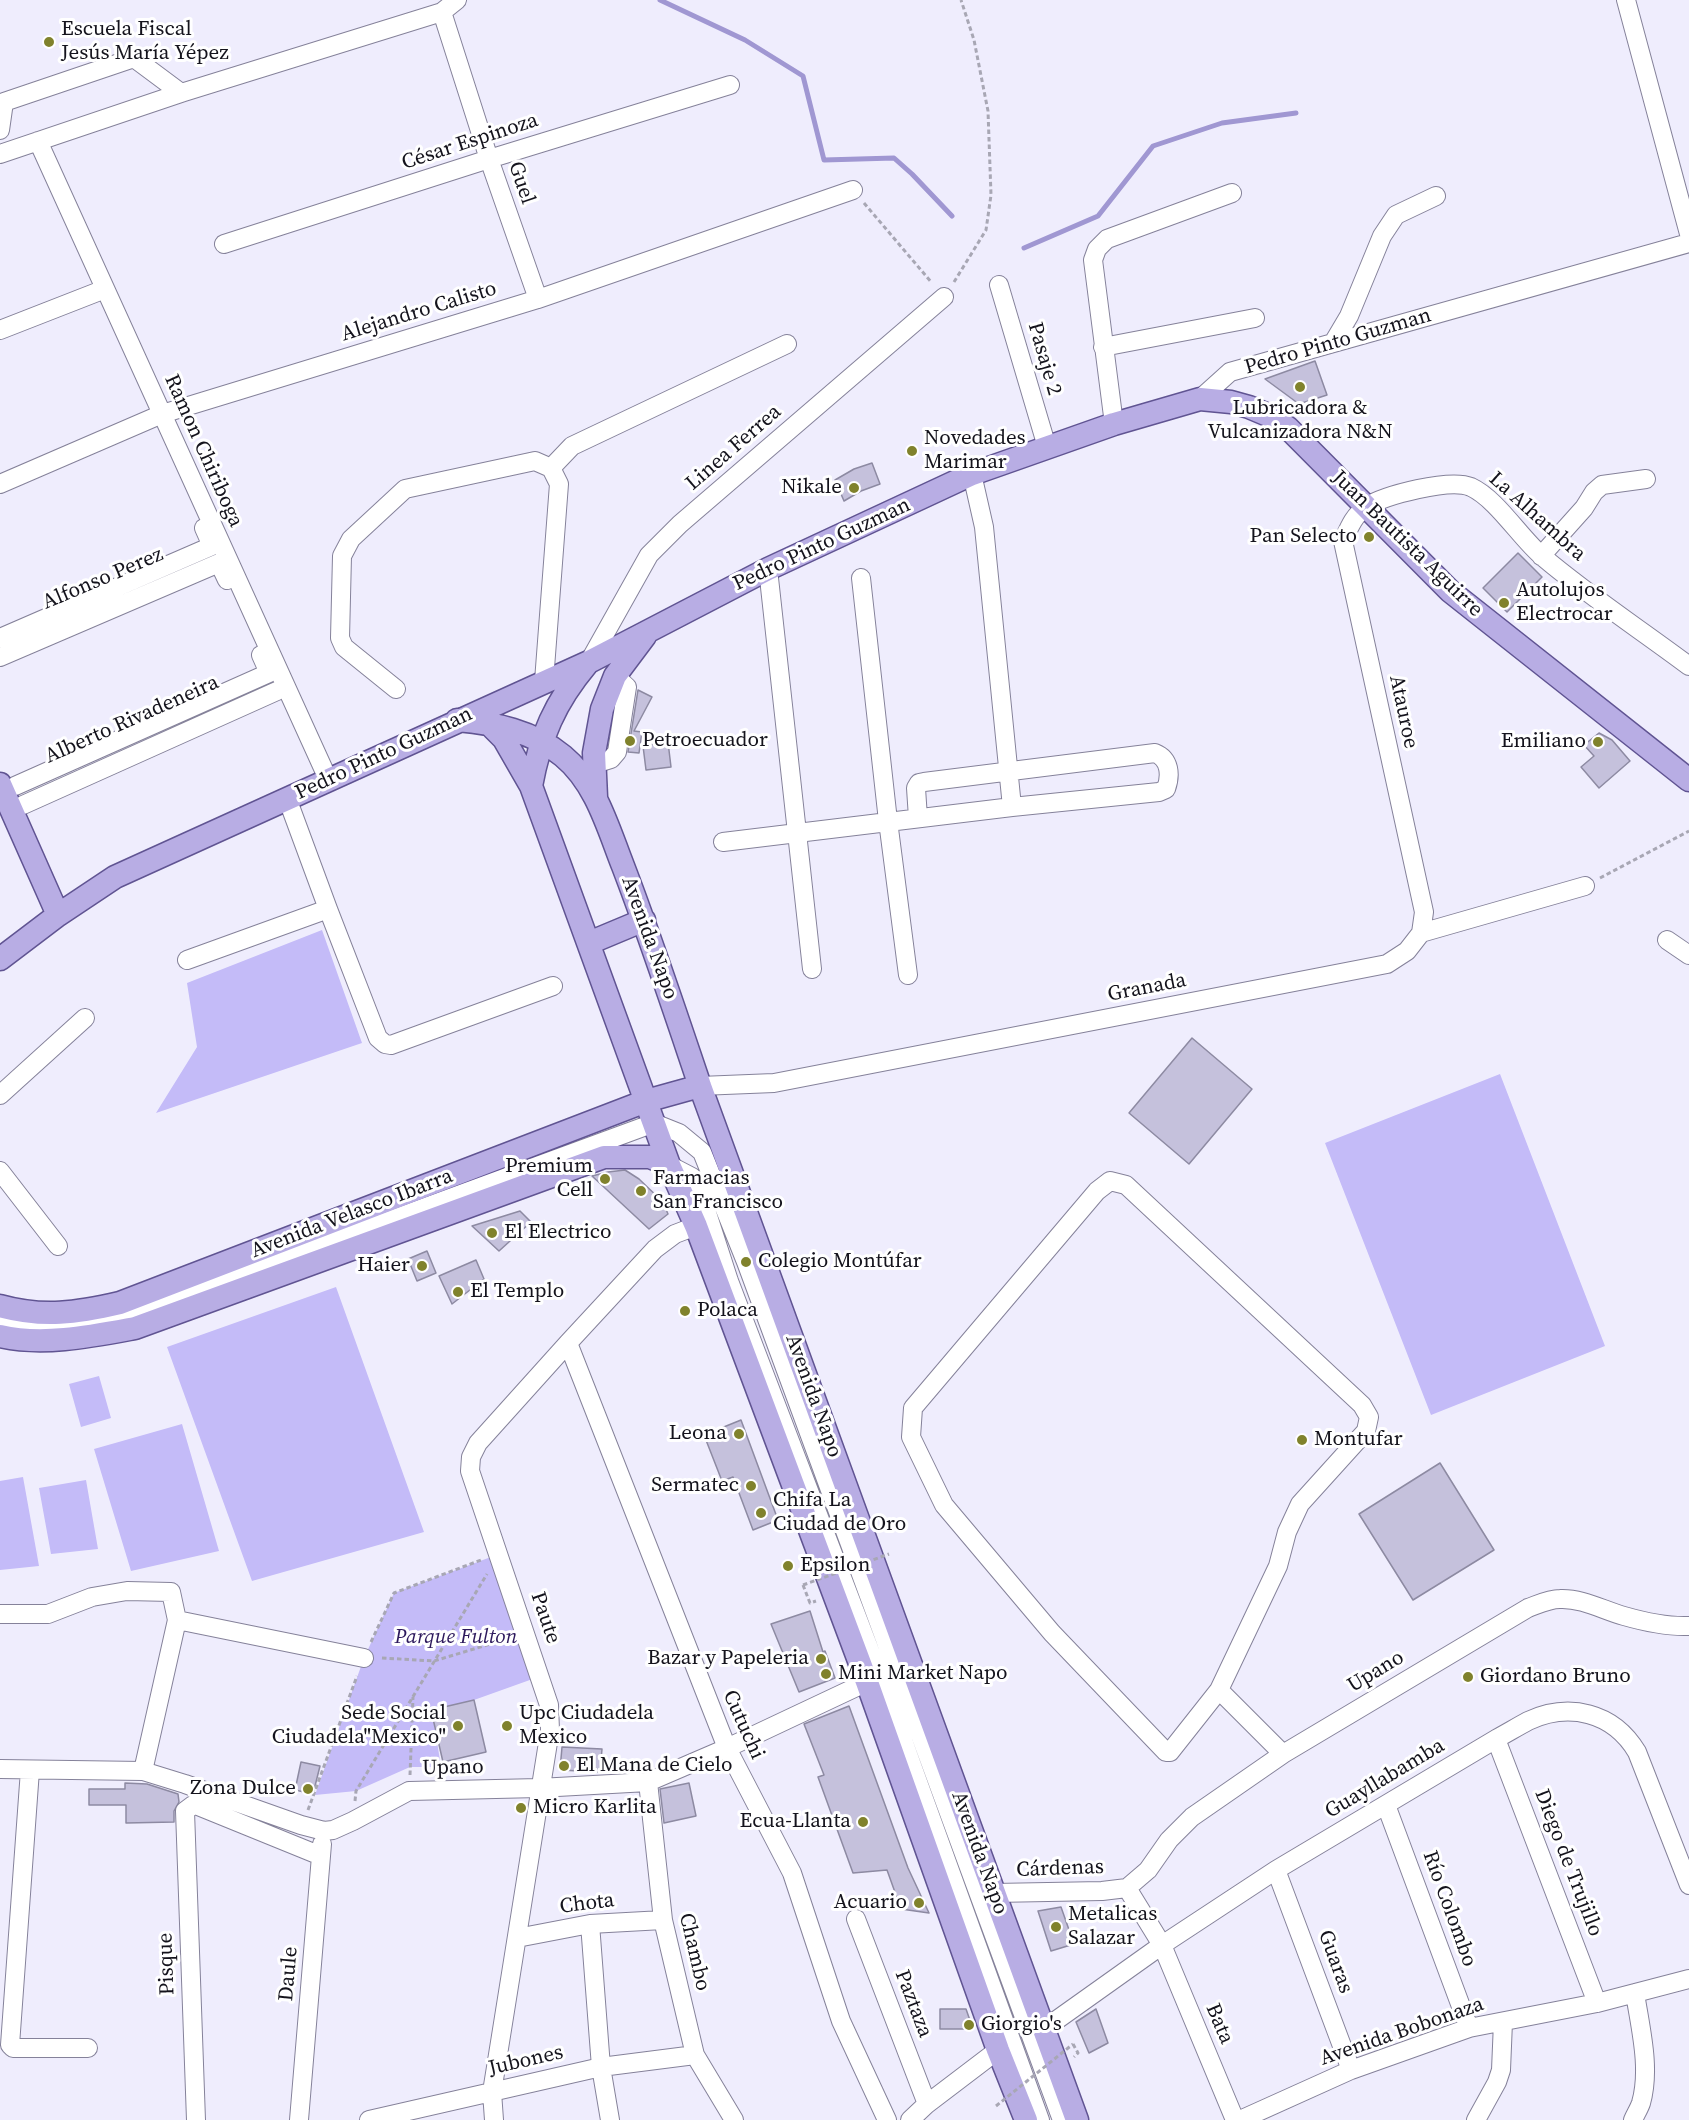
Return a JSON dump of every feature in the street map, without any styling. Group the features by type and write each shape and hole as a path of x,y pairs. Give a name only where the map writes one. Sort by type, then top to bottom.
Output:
{"main road":[{"name":"Pedro Pinto Guzman","path":"0,959 58,915 115,877 589,662 768,569 972,474 1114,424 1200,399"},
{"name":"Juan Bautista Aguirre","path":"1200,399 1231,402 1268,416 1288,428 1450,591 1689,780"},
{"path":"596,798 594,753 602,709 615,676 647,633"},
{"path":"531,786 541,741 561,699 589,662"},
{"name":"Avenida Napo","path":"457,720 517,730 541,741 564,756 596,798 644,920 700,1086 1077,2120"},
{"path":"490,725 509,746 531,786 669,1165 696,1226 867,1682 998,2050 1026,2120"},
{"path":"9,796 58,915"},
{"path":"588,942 644,920"},
{"name":"Avenida Velasco Ibarra","path":"0,1306 46,1314 82,1312 120,1303 646,1101 700,1086"},
{"name":"Avenida Velasco Ibarra","path":"0,1336 41,1340 93,1336 135,1328 604,1157 650,1157 669,1165"}],"street":[{"path":"0,154 181,93 442,12 457,0"},
{"path":"1626,0 1689,234"},
{"name":"Guel","path":"442,12 489,159 538,299"},
{"path":"0,130 4,102 134,58 181,93"},
{"name":"César Espinoza","path":"224,244 730,85"},
{"name":"Ramon Chiriboga","path":"38,141 224,552 279,685 328,779"},
{"name":"Alejandro Calisto","path":"0,484 162,414 538,299 853,190"},
{"path":"1114,424 1093,260 1097,249 1107,239 1232,193"},
{"path":"1333,343 1349,316 1382,236 1396,214 1436,196"},
{"name":"Pedro Pinto Guzman","path":"1200,399 1230,372 1689,243"},
{"name":"Pasaje 2","path":"999,285 1047,447"},
{"path":"0,330 105,289"},
{"name":"Linea Ferrea","path":"589,662 649,555 689,517 944,297"},
{"path":"1103,347 1255,318"},
{"path":"550,468 572,446 787,344"},
{"path":"0,495 159,427 212,546 0,638"},
{"path":"396,689 344,647 340,638 342,556 351,539 405,489 535,461 550,468 559,484 544,681"},
{"path":"972,474 984,527 1012,807"},
{"path":"1541,556 1602,485 1646,479"},
{"name":"La Alhambra","path":"1366,508 1401,493 1448,483 1470,487 1485,497 1541,556 1689,666"},
{"name":"Atauroe","path":"1366,508 1351,523 1343,541 1424,912 1421,933"},
{"name":"Alfonso Perez","path":"0,647 224,552"},
{"path":"0,657 219,563 269,673 9,796"},
{"path":"768,569 812,969"},
{"path":"861,578 908,975"},
{"name":"Alberto Rivadeneira","path":"9,796 279,685"},
{"path":"723,842 796,831 918,818 1012,807 1159,792 1166,789 1168,783 1168,762 1163,756 1155,753 919,783 916,788 918,818"},
{"path":"287,798 378,1038 385,1044 391,1045 553,986"},
{"path":"1421,933 1585,886"},
{"path":"187,960 328,909"},
{"name":"Granada","path":"700,1086 774,1083 1388,964 1407,951 1421,933"},
{"path":"1667,940 1689,955"},
{"path":"0,1095 85,1018"},
{"path":"0,1321 29,1325 91,1323 165,1303 654,1123 679,1133 702,1152 746,1262 1062,2120"},
{"path":"669,1165 697,1182 729,1281 883,1685 1040,2120"},
{"path":"0,1171 58,1246"},
{"path":"1110,1181 1126,1185 1362,1405 1369,1417 1366,1431 1300,1504 1287,1532 1278,1566 1219,1690 1174,1749 1166,1752 1052,1633 944,1505 910,1437 914,1407 1097,1191 1110,1181"},
{"name":"Paute","path":"494,2120 492,2092 549,1730 549,1705 470,1471 471,1457 478,1443 655,1249 675,1234 696,1226"},
{"name":"Cutuchi","path":"568,1342 727,1748 792,1873 841,2021 887,2120"},
{"path":"0,1614 48,1614 92,1597 128,1591 171,1592 177,1620 143,1772"},
{"name":"Upano","path":"1127,1888 1148,1870 1169,1840 1192,1817 1283,1754 1528,1608 1562,1599 1656,1623 1689,1626"},
{"path":"177,1620 364,1658"},
{"name":"Upano","path":"324,1831 333,1830 353,1821 409,1791 539,1788 648,1782 727,1748 867,1682"},
{"path":"1219,1690 1283,1754"},
{"name":"Guayllabamba","path":"1044,2029 1162,1945 1276,1870 1496,1739 1530,1721 1557,1712 1579,1712 1615,1726 1629,1738 1689,1885"},
{"name":"Diego de Trujillo","path":"1496,1739 1597,2004"},
{"path":"0,1769 143,1772 324,1831"},
{"path":"30,1770 11,2047 88,2048"},
{"name":"Chambo","path":"648,1782 663,1920 695,2055 735,2120"},
{"name":"Río Colombo","path":"1386,1804 1469,2028"},
{"name":"Pisque","path":"196,2120 183,1816 188,1807 198,1806 321,1856"},
{"name":"Daule","path":"299,2120 324,1831"},
{"name":"Guaras","path":"1276,1870 1351,2070"},
{"name":"Cárdenas","path":"994,1893 1102,1891 1127,1888"},
{"name":"Bata","path":"1127,1888 1162,1945 1235,2120"},
{"name":"Paztaza","path":"856,1919 927,2104"},
{"name":"Chota","path":"517,1938 590,1924 663,1920"},
{"path":"590,1924 601,2067 610,2120"},
{"name":"Avenida Bobonaza","path":"1240,2120 1266,2114 1351,2070 1469,2028 1597,2004 1689,1979"},
{"path":"1632,2120 1641,2104 1645,2080 1635,1993"},
{"path":"1476,2120 1501,2070 1503,2022"},
{"path":"910,2120 927,2104 998,2050"},
{"name":"Jubones","path":"369,2120 601,2067 695,2055"}],"path":[{"path":"853,190 944,297 968,263 986,230 991,195 988,111 974,40 961,0"},
{"path":"1585,886 1689,831"},
{"path":"301,1825 315,1795 364,1658 394,1593 499,1554"},
{"path":"353,1821 356,1791 499,1554"},
{"path":"810,1603 803,1585 889,1554"},
{"path":"364,1658 434,1661 526,1633"},
{"path":"409,1791 413,1696"},
{"path":"996,2106 1073,2044 1078,2053"}],"green space":[{"path":"322,930 362,1043 156,1113 197,1047 187,983"},
{"path":"1500,1074 1605,1346 1431,1415 1325,1143"},
{"path":"336,1287 424,1532 252,1581 167,1347"},
{"path":"99,1376 111,1418 81,1427 69,1384"},
{"path":"182,1424 219,1551 131,1571 94,1449"},
{"path":"23,1477 39,1566 0,1570 0,1481"},
{"path":"86,1480 98,1549 51,1554 39,1488"},
{"name":"Parque Fulton","path":"499,1554 541,1676 474,1700 432,1710 441,1767 410,1767 356,1791 315,1795 364,1658 394,1593"}],"building":[{"name":"Lubricadora & Vulcanizadora N&N","path":"1315,361 1327,395 1299,404 1265,379"},
{"path":"872,463 880,484 844,501 835,480 854,469"},
{"path":"1518,553 1542,577 1507,612 1483,588"},
{"path":"638,690 652,697 634,731 642,732 639,753 628,752"},
{"path":"1599,733 1612,740 1630,761 1599,788 1581,767 1594,756 1584,745"},
{"path":"668,742 671,767 646,770 643,746"},
{"path":"1192,1038 1252,1089 1189,1164 1129,1113"},
{"path":"625,1170 639,1179 663,1202 668,1214 649,1229 592,1176"},
{"path":"520,1211 531,1222 499,1251 472,1226"},
{"name":"Haier","path":"427,1251 436,1273 417,1281 408,1259"},
{"name":"El Templo","path":"476,1260 484,1279 452,1304 439,1276"},
{"path":"741,1420 778,1520 753,1530 733,1477 722,1481 704,1435"},
{"path":"1440,1463 1494,1550 1413,1600 1359,1514"},
{"path":"810,1611 823,1652 825,1651 835,1678 799,1692 771,1624"},
{"name":"Sede Social Ciudadela\"Mexico\"","path":"474,1700 486,1752 443,1762 431,1710"},
{"name":"Ecua-Llanta","path":"849,1706 908,1868 929,1913 901,1909 887,1870 853,1873 818,1777 824,1775 804,1724"},
{"path":"562,1747 602,1749 600,1772 560,1770"},
{"path":"301,1762 320,1766 313,1794 295,1790"},
{"path":"125,1783 147,1784 178,1794 179,1802 174,1811 174,1822 126,1823 126,1805 89,1805 89,1789 125,1789"},
{"path":"689,1783 696,1816 664,1823 660,1789"},
{"name":"Metalicas Salazar","path":"1061,1907 1074,1944 1051,1951 1038,1911"},
{"path":"940,2009 966,2009 973,2029 940,2029"},
{"path":"1096,2009 1108,2043 1089,2053 1076,2022"}],"waterway":[{"path":"660,0 745,40 803,76 824,160 894,158 952,216"},
{"path":"1024,248 1098,216 1153,146 1222,123 1296,113"}],"place":[{"name":"Escuela Fiscal Jesús María Yépez","path":"49,42"},
{"name":"Lubricadora & Vulcanizadora N&N","path":"1300,387"},
{"name":"Novedades Marimar","path":"912,451"},
{"name":"Nikale","path":"854,488"},
{"name":"Pan Selecto","path":"1369,537"},
{"name":"Autolujos Electrocar","path":"1504,603"},
{"name":"Petroecuador","path":"630,741"},
{"name":"Emiliano","path":"1598,742"},
{"name":"Premium Cell","path":"605,1179"},
{"name":"Farmacias San Francisco","path":"641,1191"},
{"name":"El Electrico","path":"492,1233"},
{"name":"Colegio Montúfar","path":"746,1262"},
{"name":"Haier","path":"422,1266"},
{"name":"El Templo","path":"458,1292"},
{"name":"Polaca","path":"685,1311"},
{"name":"Leona","path":"739,1434"},
{"name":"Montufar","path":"1302,1440"},
{"name":"Sermatec","path":"751,1486"},
{"name":"Chifa La Ciudad de Oro","path":"761,1513"},
{"name":"Epsilon","path":"788,1566"},
{"name":"Bazar y Papeleria","path":"821,1659"},
{"name":"Mini Market Napo","path":"826,1674"},
{"name":"Giordano Bruno","path":"1468,1677"},
{"name":"Sede Social Ciudadela\"Mexico\"","path":"458,1726"},
{"name":"Upc Ciudadela Mexico","path":"507,1726"},
{"name":"El Mana de Cielo","path":"564,1766"},
{"name":"Zona Dulce","path":"308,1789"},
{"name":"Micro Karlita","path":"521,1808"},
{"name":"Ecua-Llanta","path":"863,1822"},
{"name":"Acuario","path":"919,1903"},
{"name":"Metalicas Salazar","path":"1056,1927"},
{"name":"Giorgio's","path":"969,2025"}]}
